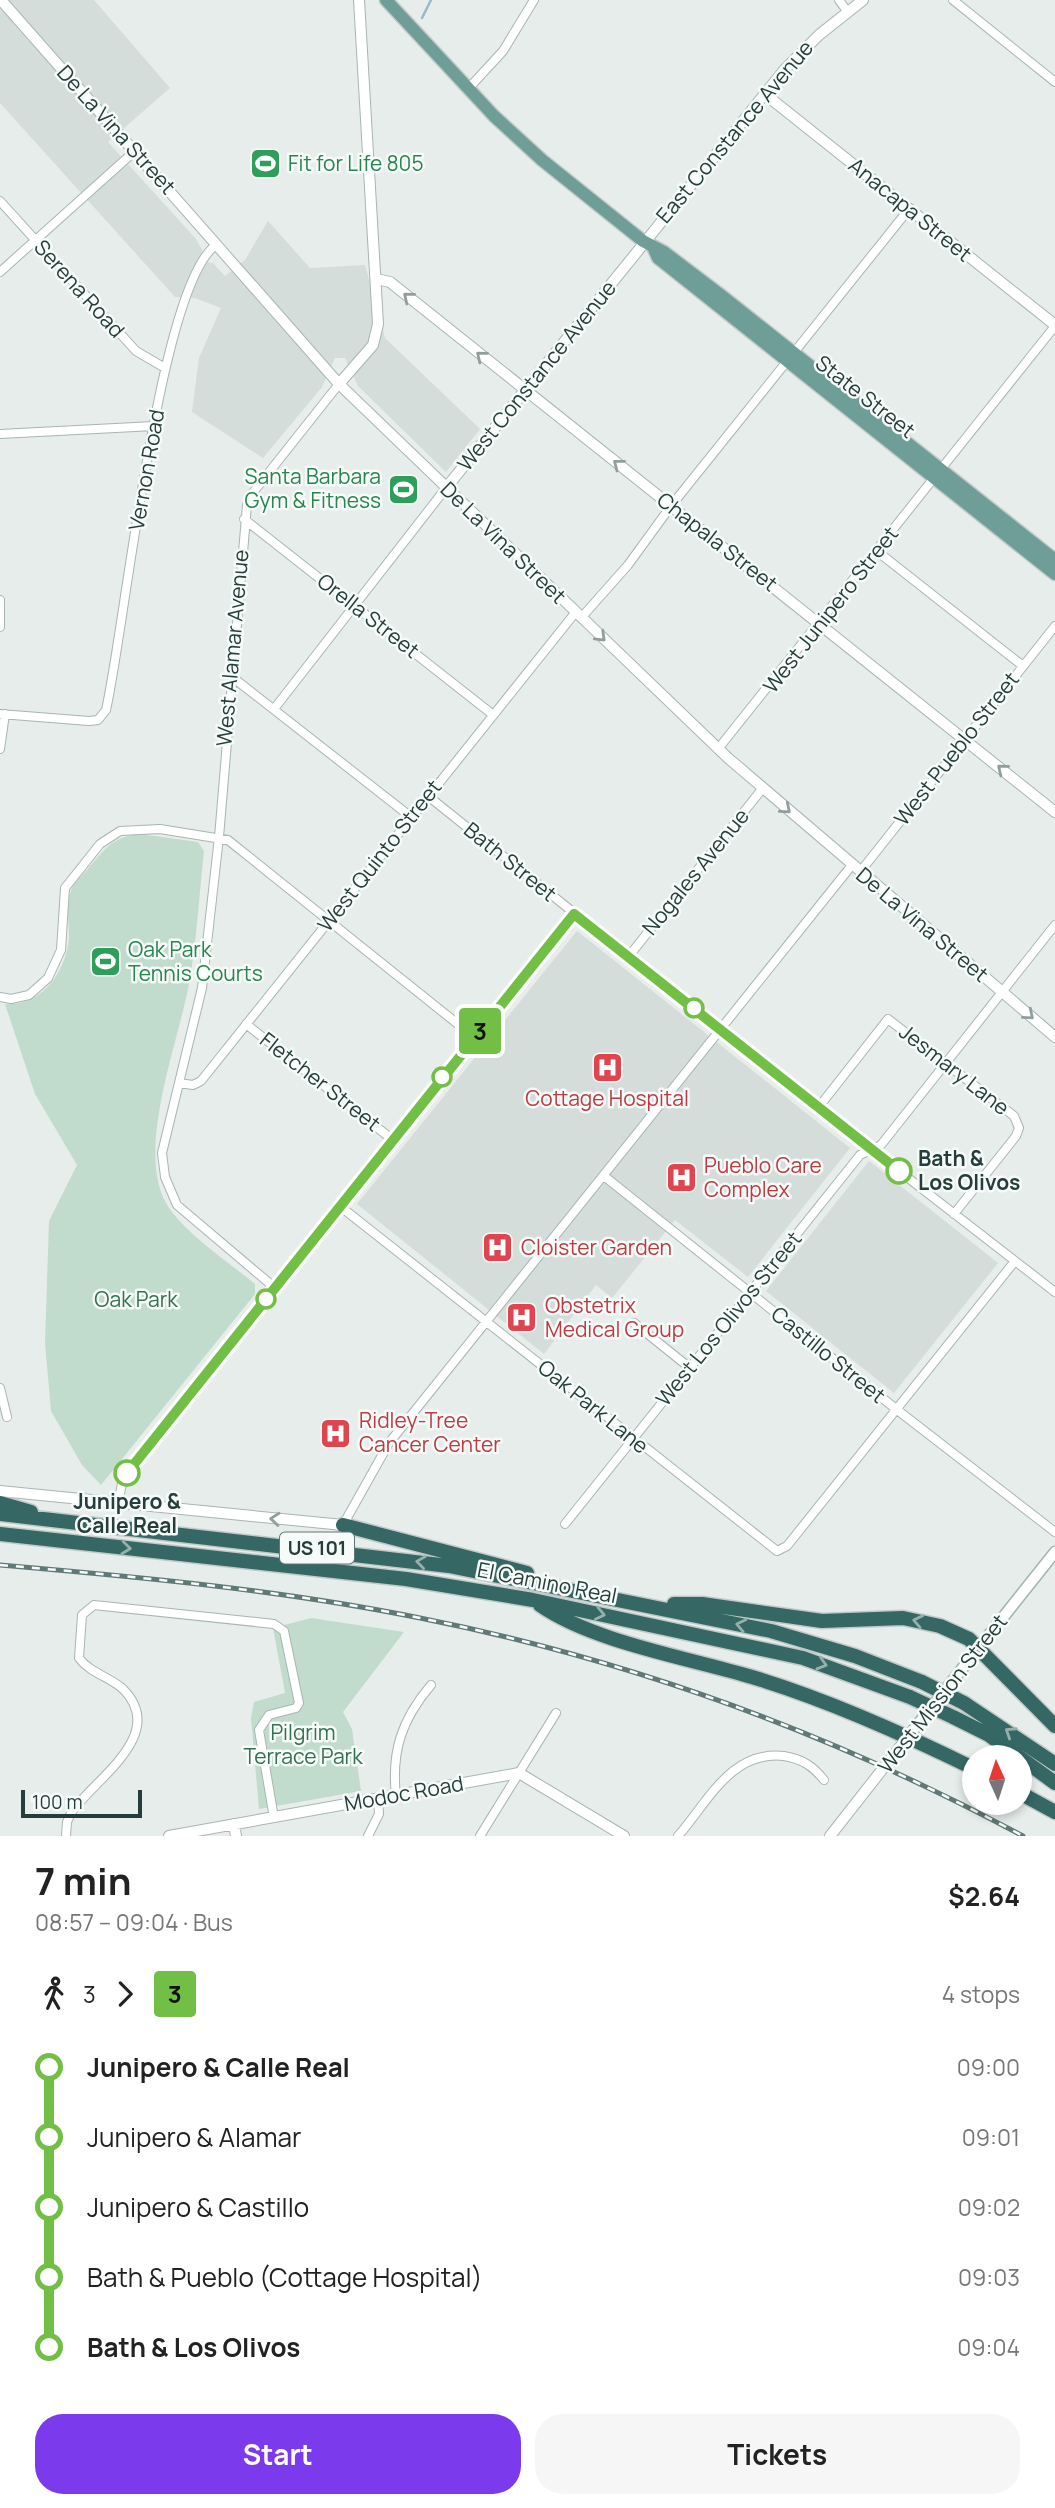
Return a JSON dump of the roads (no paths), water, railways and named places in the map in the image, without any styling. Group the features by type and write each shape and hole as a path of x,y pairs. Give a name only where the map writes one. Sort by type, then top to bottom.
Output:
{"highway":[{"path":"0,1503 48,1520"},
{"name":"El Camino Real","path":"0,1514 402,1559 584,1592 799,1638 922,1682 964,1703 1055,1764"},
{"path":"343,1525 510,1567 584,1592"},
{"name":"El Camino Real","path":"3,1534 365,1574 533,1600 785,1654 859,1676 953,1717 989,1735 1055,1783"},
{"path":"533,1600 558,1617 622,1640 782,1687 962,1763"},
{"path":"644,1604 702,1605 822,1621 903,1618 940,1626 969,1639 1055,1726"},
{"path":"1032,1800 1055,1812"}],"main road":[{"name":"State Street","path":"386,0 468,89 542,160 648,245 664,252 790,358 1055,561"},
{"name":"State Street","path":"937,472 1055,574"},
{"name":"West Mission Street","path":"907,1738 1055,1552"}],"street":[{"name":"De La Vina Street","path":"1,0 136,150 241,275 339,384 762,789 1055,1037"},
{"name":"West Alamar Avenue","path":"275,1288 185,1214 171,1195 164,1177 162,1153 202,988 219,837 244,519 251,495 368,351 377,335 359,0"},
{"path":"468,89 492,66 534,0"},
{"path":"839,0 847,10"},
{"name":"East Constance Avenue","path":"648,245 801,51 847,10 863,0"},
{"path":"953,0 1055,82"},
{"name":"Anacapa Street","path":"766,95 1055,326"},
{"path":"0,272 136,150"},
{"name":"Serena Road","path":"0,201 136,351 165,368"},
{"name":"West Quinto Street","path":"179,1083 193,1086 201,1081 492,714 578,615 628,565 671,506 909,209"},
{"name":"Vernon Road","path":"3,714 94,721 105,714 165,368 194,277 204,254 216,244"},
{"name":"West Constance Avenue","path":"274,709 446,488 607,291 648,245"},
{"name":"Chapala Street","path":"376,279 390,282 1055,812"},
{"name":"West Junipero Street","path":"719,749 1055,326"},
{"path":"0,434 154,426"},
{"name":"Orella Street","path":"244,519 492,714"},
{"path":"878,552 1023,666"},
{"path":"0,600 0,627"},
{"name":"West Pueblo Street","path":"343,1525 383,1455 487,1322 721,1030 965,740 1055,626"},
{"path":"231,676 411,817"},
{"path":"0,749 3,714"},
{"name":"Nogales Avenue","path":"629,956 762,789"},
{"name":"Bath Street","path":"428,796 818,1108 1055,1292"},
{"path":"0,997 11,999 29,995 48,978 61,950 65,888 107,837 120,831 141,828 228,840 474,1037"},
{"path":"118,1504 123,1478 574,914"},
{"name":"West Los Olivos Street","path":"565,1524 860,1155 881,1145 1055,925"},
{"name":"Jesmary Lane","path":"818,1108 888,1019 947,1062 1014,1116 1019,1128 1016,1136 954,1214"},
{"name":"Fletcher Street","path":"246,1024 393,1140"},
{"name":"Castillo Street","path":"604,1176 1055,1532"},
{"name":"Oak Park Lane","path":"341,1207 773,1549 780,1551 896,1409"},
{"path":"896,1409 1015,1261"},
{"path":"634,1323 690,1368"},
{"path":"0,1388 7,1417"},
{"path":"0,1491 343,1525"},
{"path":"66,1836 71,1813 129,1750 136,1727 134,1708 122,1689 79,1658 82,1615 94,1605 274,1624 284,1631 299,1703 296,1708 269,1715 259,1730 274,1818"},
{"path":"396,1796 397,1739 414,1706 431,1685"},
{"path":"480,1836 556,1713"},
{"name":"West Mission Street","path":"833,1835 907,1738"},
{"path":"678,1836 728,1774 756,1758 773,1755 799,1760 810,1764 824,1780"},
{"path":"519,1773 624,1836"},
{"name":"Modoc Road","path":"169,1836 519,1773"},
{"path":"368,1836 379,1814 378,1799"},
{"path":"234,1825 236,1836"}],"waterway":[{"path":"422,18 431,0"}],"railway":[{"path":"0,1565 263,1592 368,1608 499,1635 577,1655 730,1704 805,1733 951,1799 1023,1836"}],"place":[{"name":"Fit for Life 805","path":"265,164"},
{"name":"Santa Barbara Gym & Fitness","path":"404,489"},
{"name":"Oak Park Tennis Courts","path":"105,962"},
{"name":"Cottage Hospital","path":"607,1067"},
{"name":"Bath & Los Olivos","path":"899,1171"},
{"name":"Pueblo Care Complex","path":"681,1178"},
{"name":"Cloister Garden","path":"498,1248"},
{"name":"Obstetrix Medical Group","path":"522,1318"},
{"name":"Ridley-Tree Cancer Center","path":"336,1433"},
{"name":"Junipero & Calle Real","path":"127,1473"}],"park label":[{"name":"Oak Park","path":"136,1300"},
{"name":"Pilgrim Terrace Park","path":"303,1745"}]}
